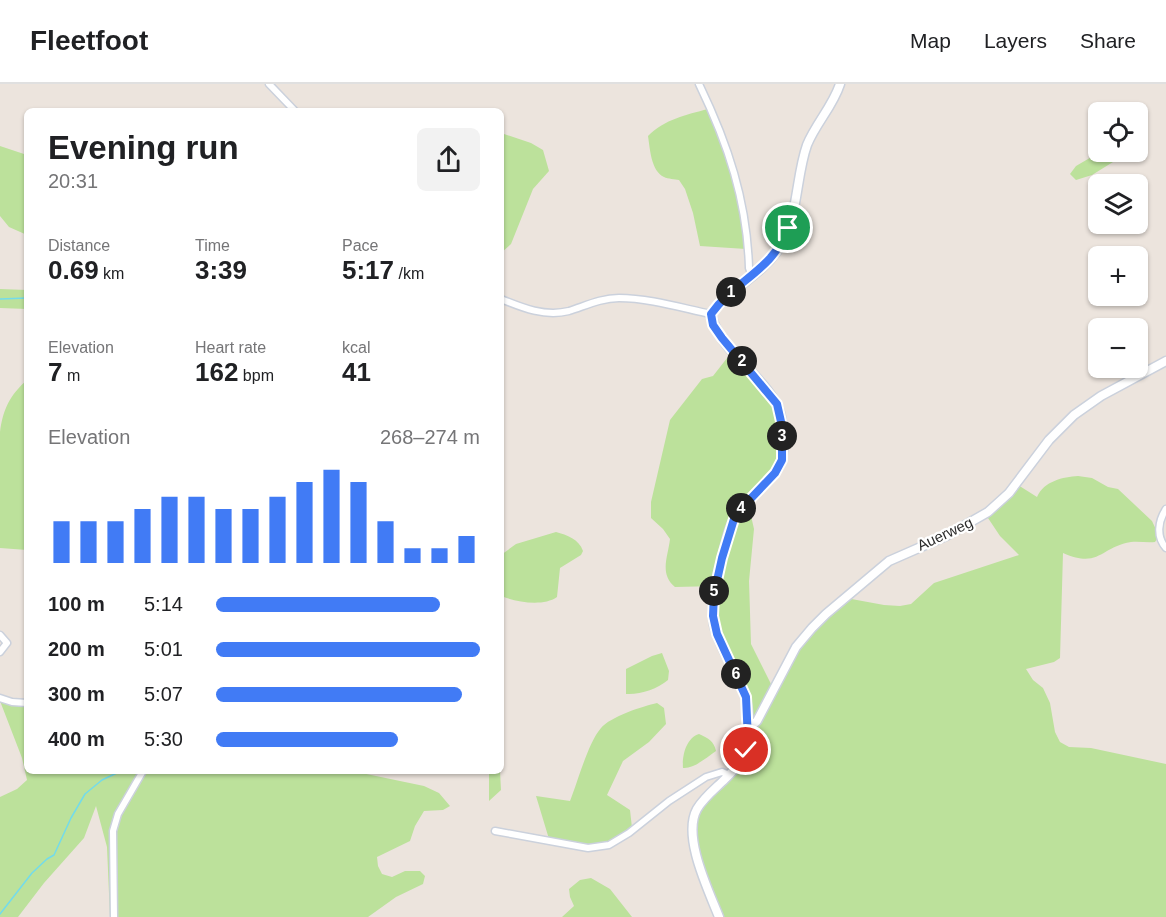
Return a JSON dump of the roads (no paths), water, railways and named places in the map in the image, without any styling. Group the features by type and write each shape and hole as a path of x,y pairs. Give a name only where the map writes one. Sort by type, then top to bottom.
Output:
{"street":[{"path":"269,84 292,108"},
{"path":"699,84 717,124 741,194 748,268 752,276"},
{"path":"711,314 726,296 775,254 785,238 808,143 840,84"},
{"path":"504,300 548,313 616,298 711,314"},
{"path":"711,314 713,325 722,338 777,404 782,426 782,460 775,473 734,519 724,548 714,594 714,624 746,697 748,729 746,750 738,766 702,801 692,824 695,848 719,917"},
{"name":"Auerweg","path":"748,729 757,721 796,647 826,614 889,561 946,536 988,512 1013,488 1049,440 1074,415 1101,396 1166,361"},
{"path":"1166,509 1159,528 1160,540 1166,548"},
{"path":"0,635 7,643 0,652"},
{"path":"0,698 24,703"},
{"path":"495,831 588,848 609,845 706,777 722,772 729,775"},
{"path":"114,917 113,831 118,813 140,774"}],"waterway":[{"path":"0,299 24,298"},
{"path":"0,914 32,873 54,855 85,794 102,780 115,774"}]}
